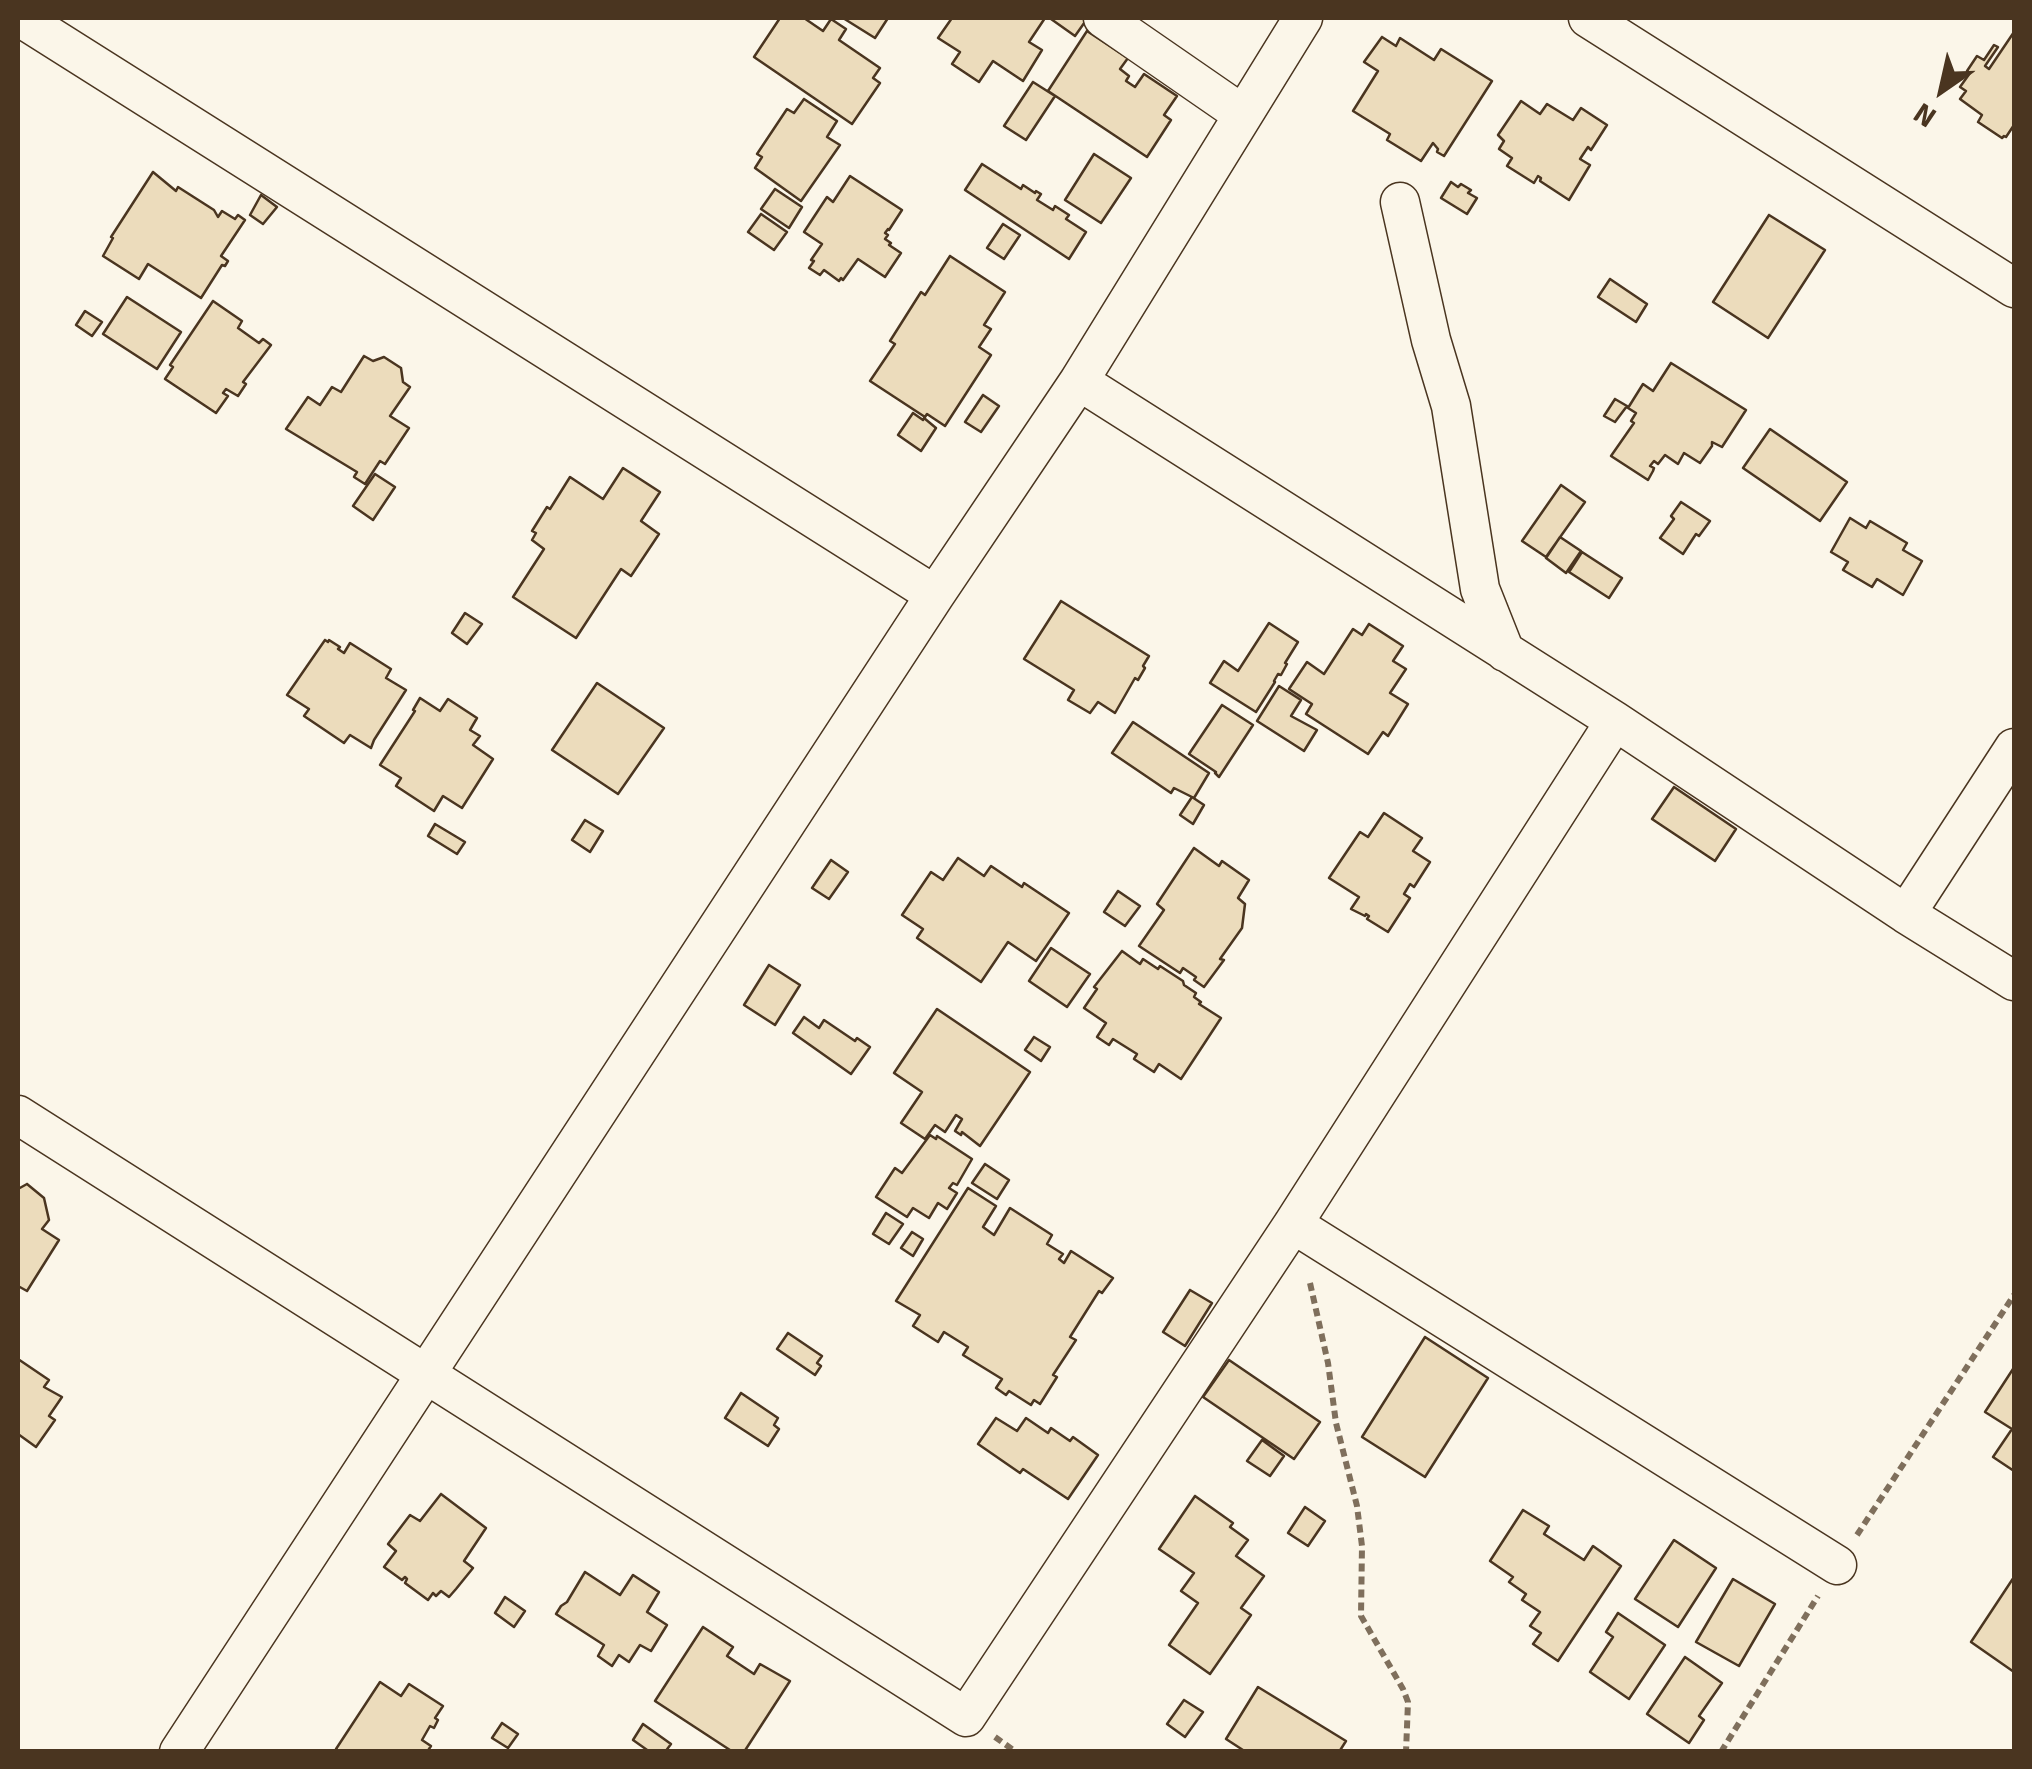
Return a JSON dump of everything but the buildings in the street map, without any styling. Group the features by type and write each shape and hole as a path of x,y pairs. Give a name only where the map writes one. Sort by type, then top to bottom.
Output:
{"street":[{"path":"21,18 935,595"},
{"path":"1103,18 1242,114"},
{"path":"178,1752 1079,381 1303,18"},
{"path":"1588,18 2014,288"},
{"path":"1400,202 1451,406 1480,589 1505,652"},
{"path":"1079,381 1615,721 2014,981"},
{"path":"18,1116 966,1716 1296,1226 1615,721"},
{"path":"1906,914 2014,748"},
{"path":"1296,1226 1837,1565"}],"path":[{"path":"1296,1226 1328,1364 1336,1423 1358,1506 1361,1616 1408,1702 1406,1752"},
{"path":"1721,1752 1837,1565 2014,1294"}]}
